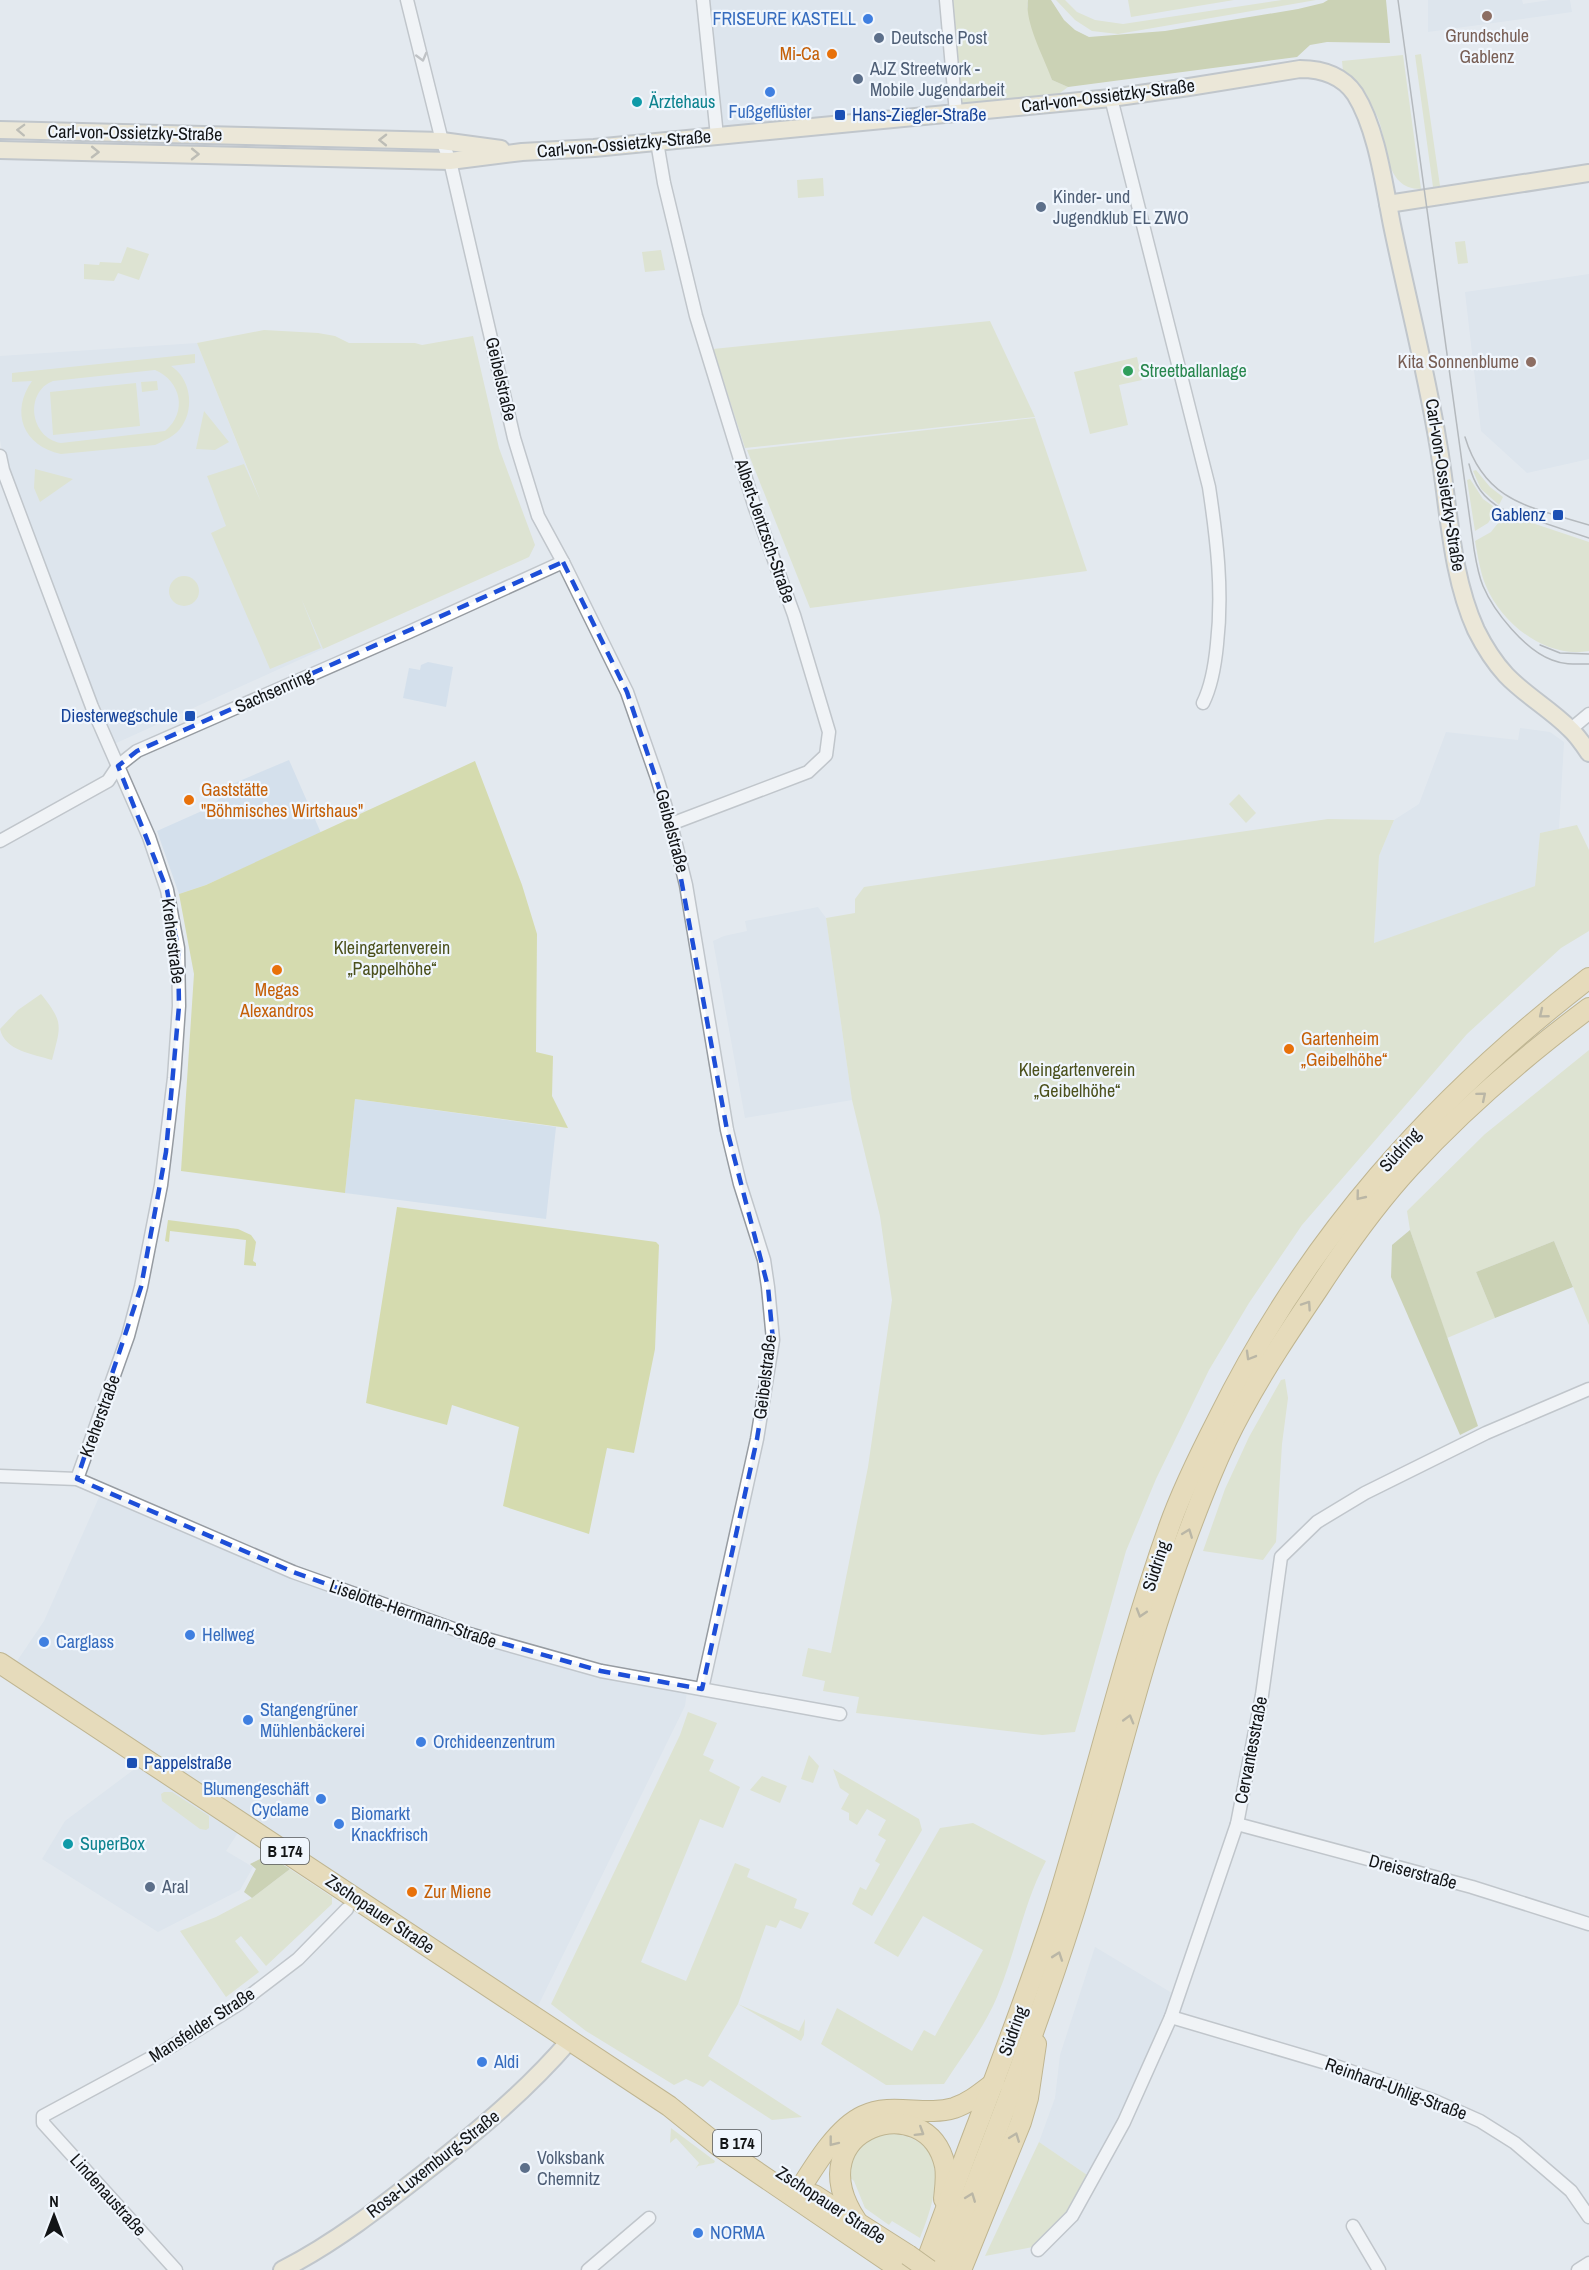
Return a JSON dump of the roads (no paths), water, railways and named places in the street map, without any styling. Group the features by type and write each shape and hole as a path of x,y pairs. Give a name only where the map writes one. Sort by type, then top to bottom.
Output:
{"main road":[{"name":"Südring","path":"922,2270 1029,1988 1053,1914 1111,1711 1170,1524 1197,1462 1245,1364 1273,1317 1332,1232 1412,1136 1509,1042 1589,978"},
{"name":"Südring","path":"943,2270 990,2149 1075,1907 1129,1716 1181,1552 1210,1478 1239,1416 1275,1352 1354,1234 1408,1168 1472,1104 1589,1008"},
{"name":"Zschopauer Straße","path":"0,1662 669,2106 723,2134 798,2192 882,2263 904,2263 929,2270"},
{"path":"961,2270 1028,2098 1039,2012"},
{"path":"798,2192 845,2128 861,2116 877,2111 921,2112 955,2108 967,2103 994,2083"},
{"path":"858,2223 842,2193 839,2172 842,2160 854,2140 862,2132 884,2124 896,2123 908,2125 928,2137 942,2156 946,2179 942,2220"},
{"name":"Zschopauer Straße","path":"798,2192 858,2223 904,2263"},
{"path":"970,2250 972,2270"}],"street":[{"name":"Geibelstraße","path":"407,0 442,141 450,161 514,438 538,516 627,692 671,824 686,885 727,1130 740,1184 764,1260 773,1340 755,1450 702,1689"},
{"path":"703,0 717,136"},
{"path":"946,0 956,113"},
{"name":"Carl-von-Ossietzky-Straße","path":"0,150 450,161 522,152 594,148 1111,98 1300,69 1330,74 1347,86 1365,113 1372,132 1428,381 1453,542 1466,605 1493,660 1508,677 1571,729 1589,753"},
{"path":"1111,98 1209,487 1218,551 1221,609 1215,662 1209,690 1203,703"},
{"name":"Carl-von-Ossietzky-Straße","path":"0,130 442,141 522,152"},
{"name":"Albert-Jentzsch-Straße","path":"657,142 664,183 696,316 755,508 794,615 829,732 826,755 808,772 671,824"},
{"path":"1388,204 1589,173"},
{"name":"Kreherstraße","path":"0,456 3,470 92,707 149,837 167,890 178,948 179,1006 166,1152 141,1287 113,1382 77,1479"},
{"name":"Sachsenring","path":"0,841 108,782 118,766 137,751 563,562"},
{"path":"1571,729 1589,714"},
{"name":"Cervantesstraße","path":"1038,2250 1072,2216 1125,2122 1171,2017 1237,1824 1262,1695 1281,1557 1317,1522 1365,1493 1486,1432 1589,1389"},
{"name":"Liselotte-Herrmann-Straße","path":"0,1476 77,1479 293,1572 462,1632 601,1671 840,1714"},
{"name":"Dreiserstraße","path":"1237,1824 1472,1887 1589,1924"},
{"name":"Mansfelder Straße","path":"43,2118 51,2110 181,2041 238,2004 298,1959 347,1909"},
{"name":"Reinhard-Uhlig-Straße","path":"1171,2017 1333,2065 1436,2102 1480,2121 1515,2143 1571,2191 1589,2217"},
{"name":"Rosa-Luxemburg-Straße","path":"282,2270 382,2206 465,2142 512,2102 570,2040"},
{"name":"Lindenaustraße","path":"43,2118 43,2123 176,2270"},
{"path":"588,2270 648,2218"},
{"path":"1353,2226 1379,2270"},
{"path":"1578,2270 1589,2263"}],"tram line":[{"path":"1398,0 1474,549 1480,577 1495,607 1531,648 1557,662 1589,664"},
{"path":"1465,437 1474,459 1485,476 1498,489 1530,507 1589,525"},
{"path":"1469,464 1480,490 1502,509 1589,538"},
{"path":"1540,645 1560,653 1589,654"}],"place":[{"name":"Grundschule Gablenz","path":"1487,16"},
{"name":"FRISEURE KASTELL","path":"868,19"},
{"name":"Deutsche Post","path":"879,38"},
{"name":"Mi-Ca","path":"832,54"},
{"name":"AJZ Streetwork - Mobile Jugendarbeit","path":"858,79"},
{"name":"Fußgeflüster","path":"770,92"},
{"name":"Ärztehaus","path":"637,102"},
{"name":"Hans-Ziegler-Straße","path":"840,115"},
{"name":"Kinder- und Jugendklub EL ZWO","path":"1041,207"},
{"name":"Kita Sonnenblume","path":"1531,362"},
{"name":"Streetballanlage","path":"1128,371"},
{"name":"Gablenz","path":"1558,515"},
{"name":"Diesterwegschule","path":"190,716"},
{"name":"Gaststätte \"Böhmisches Wirtshaus\"","path":"189,800"},
{"name":"Megas Alexandros","path":"277,970"},
{"name":"Gartenheim „Geibelhöhe“","path":"1289,1049"},
{"name":"Hellweg","path":"190,1635"},
{"name":"Carglass","path":"44,1642"},
{"name":"Stangengrüner Mühlenbäckerei","path":"248,1720"},
{"name":"Orchideenzentrum","path":"421,1742"},
{"name":"Pappelstraße","path":"132,1763"},
{"name":"Blumengeschäft Cyclame","path":"321,1799"},
{"name":"Biomarkt Knackfrisch","path":"339,1824"},
{"name":"SuperBox","path":"68,1844"},
{"name":"Aral","path":"150,1887"},
{"name":"Zur Miene","path":"412,1892"},
{"name":"Aldi","path":"482,2062"},
{"name":"Volksbank Chemnitz","path":"525,2168"},
{"name":"NORMA","path":"698,2233"}],"park label":[{"name":"Kleingartenverein „Pappelhöhe“","path":"392,958"},
{"name":"Kleingartenverein „Geibelhöhe“","path":"1077,1080"}]}
